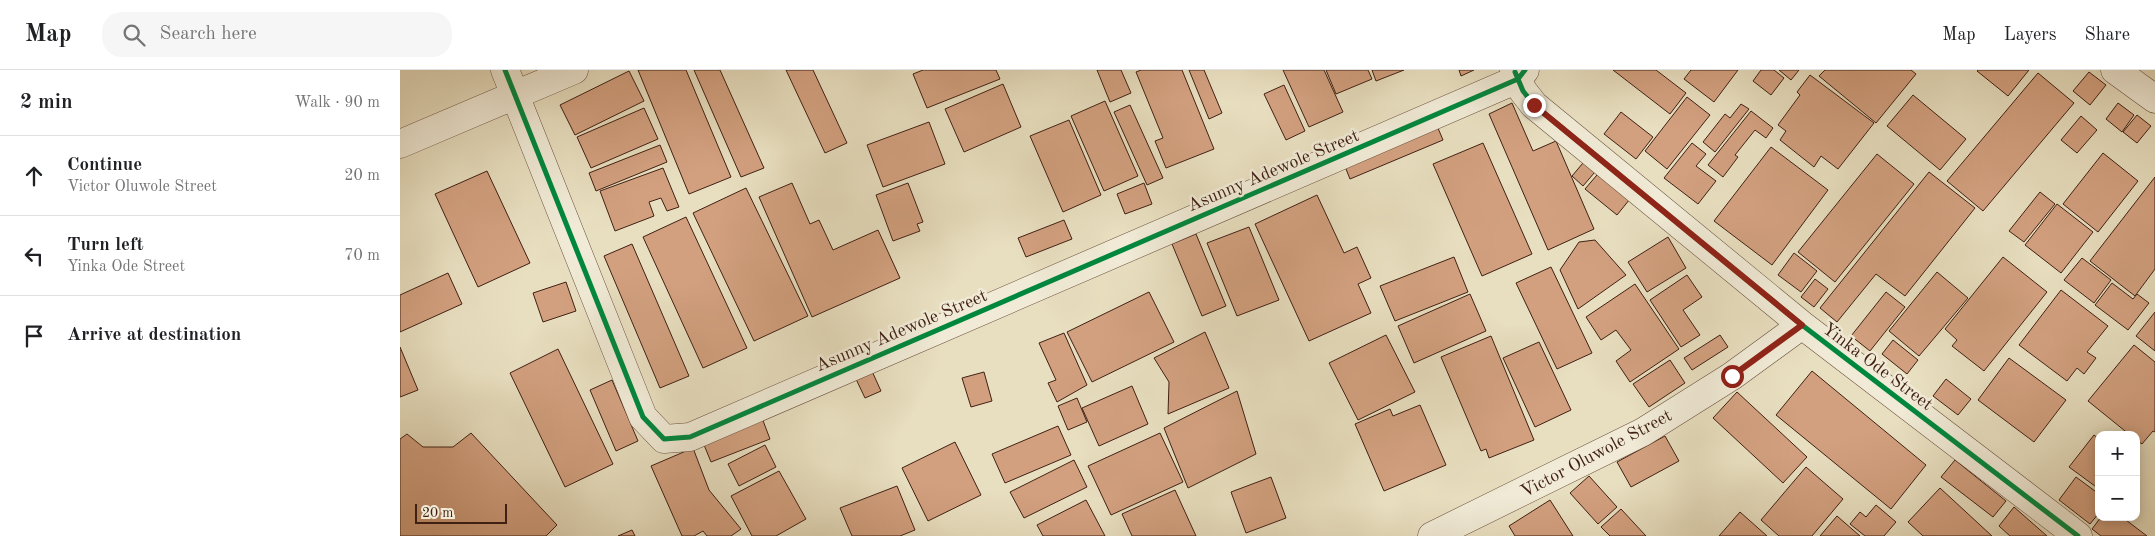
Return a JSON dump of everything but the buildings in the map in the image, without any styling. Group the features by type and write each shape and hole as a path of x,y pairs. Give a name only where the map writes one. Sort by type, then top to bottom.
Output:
{"street":[{"name":"Asunny Adewole Street","path":"505,70 642,417 664,439 690,437 1519,73"},
{"path":"400,144 574,70"},
{"path":"2115,70 2155,99"},
{"name":"Yinka Ode Street","path":"1519,73 1523,92 1534,105 1802,325 2078,536"},
{"name":"Victor Oluwole Street","path":"1432,536 1643,432 1732,376 1802,325"}],"cycle path":[{"path":"505,70 643,417 664,439 690,437 1518,79 1525,70"},
{"path":"1515,72 1523,91 1534,105 1802,325 2078,536"}],"route":[{"path":"1534,105 1802,325 1732,376"}]}
